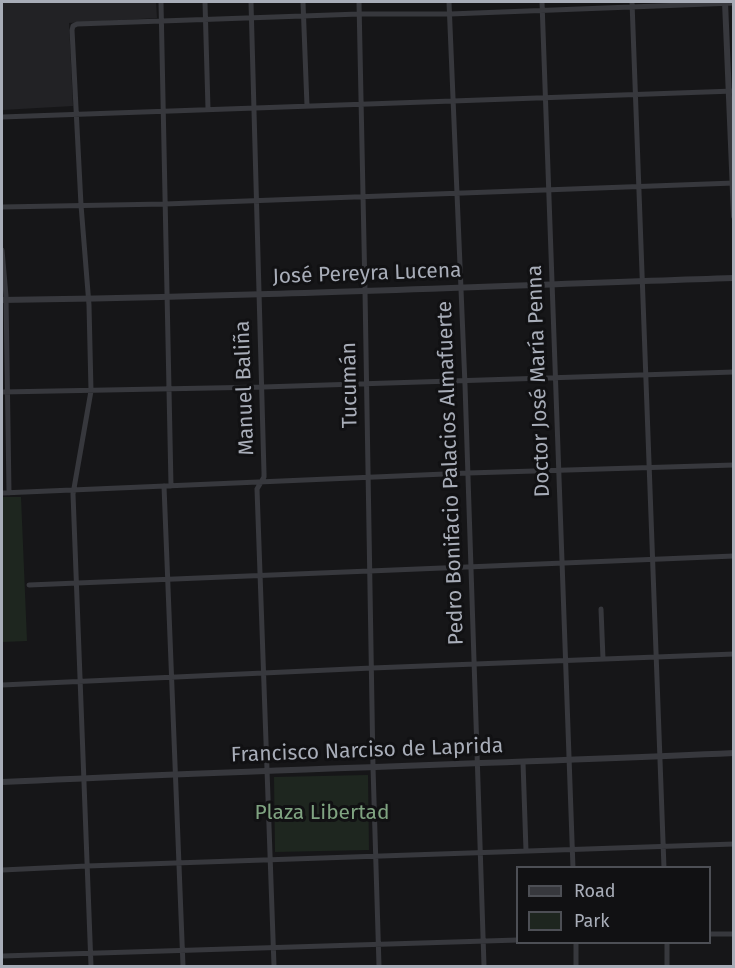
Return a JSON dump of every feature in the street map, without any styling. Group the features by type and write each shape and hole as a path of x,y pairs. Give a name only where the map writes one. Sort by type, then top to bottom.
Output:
{"street":[{"path":"160,2 168,297 168,579 183,966"},
{"path":"205,2 208,110"},
{"name":"Manuel Baliña","path":"251,2 264,473 257,489 274,966"},
{"path":"303,2 307,106"},
{"name":"Tucumán","path":"358,2 379,966"},
{"name":"Pedro Bonifacio Palacios Almafuerte","path":"449,2 465,381 484,966"},
{"name":"Doctor José María Penna","path":"542,2 573,866"},
{"path":"725,2 731,91 734,216"},
{"path":"91,966 74,490 91,391 73,26 77,24 359,14 542,11 632,4 734,3"},
{"path":"632,4 664,866"},
{"path":"2,117 731,91"},
{"path":"2,207 165,204 733,183"},
{"path":"2,250 9,493"},
{"name":"José Pereyra Lucena","path":"4,300 168,297 734,278"},
{"path":"5,392 262,387 734,372"},
{"path":"2,493 468,473 734,465"},
{"path":"29,585 734,556"},
{"path":"601,609 603,659"},
{"path":"2,685 734,654"},
{"name":"Francisco Narciso de Laprida","path":"2,782 734,753"},
{"path":"523,762 526,851"},
{"path":"2,870 734,844"},
{"path":"711,934 734,934"},
{"path":"2,956 516,940"},
{"path":"576,944 576,966"},
{"path":"667,944 667,966"}],"shaded area":[{"path":"2,2 156,2 157,18 69,23 73,106 2,110"}],"green space":[{"path":"2,497 21,497 27,641 2,642"},
{"name":"Plaza Libertad","path":"368,775 369,850 275,852 274,777"}]}
